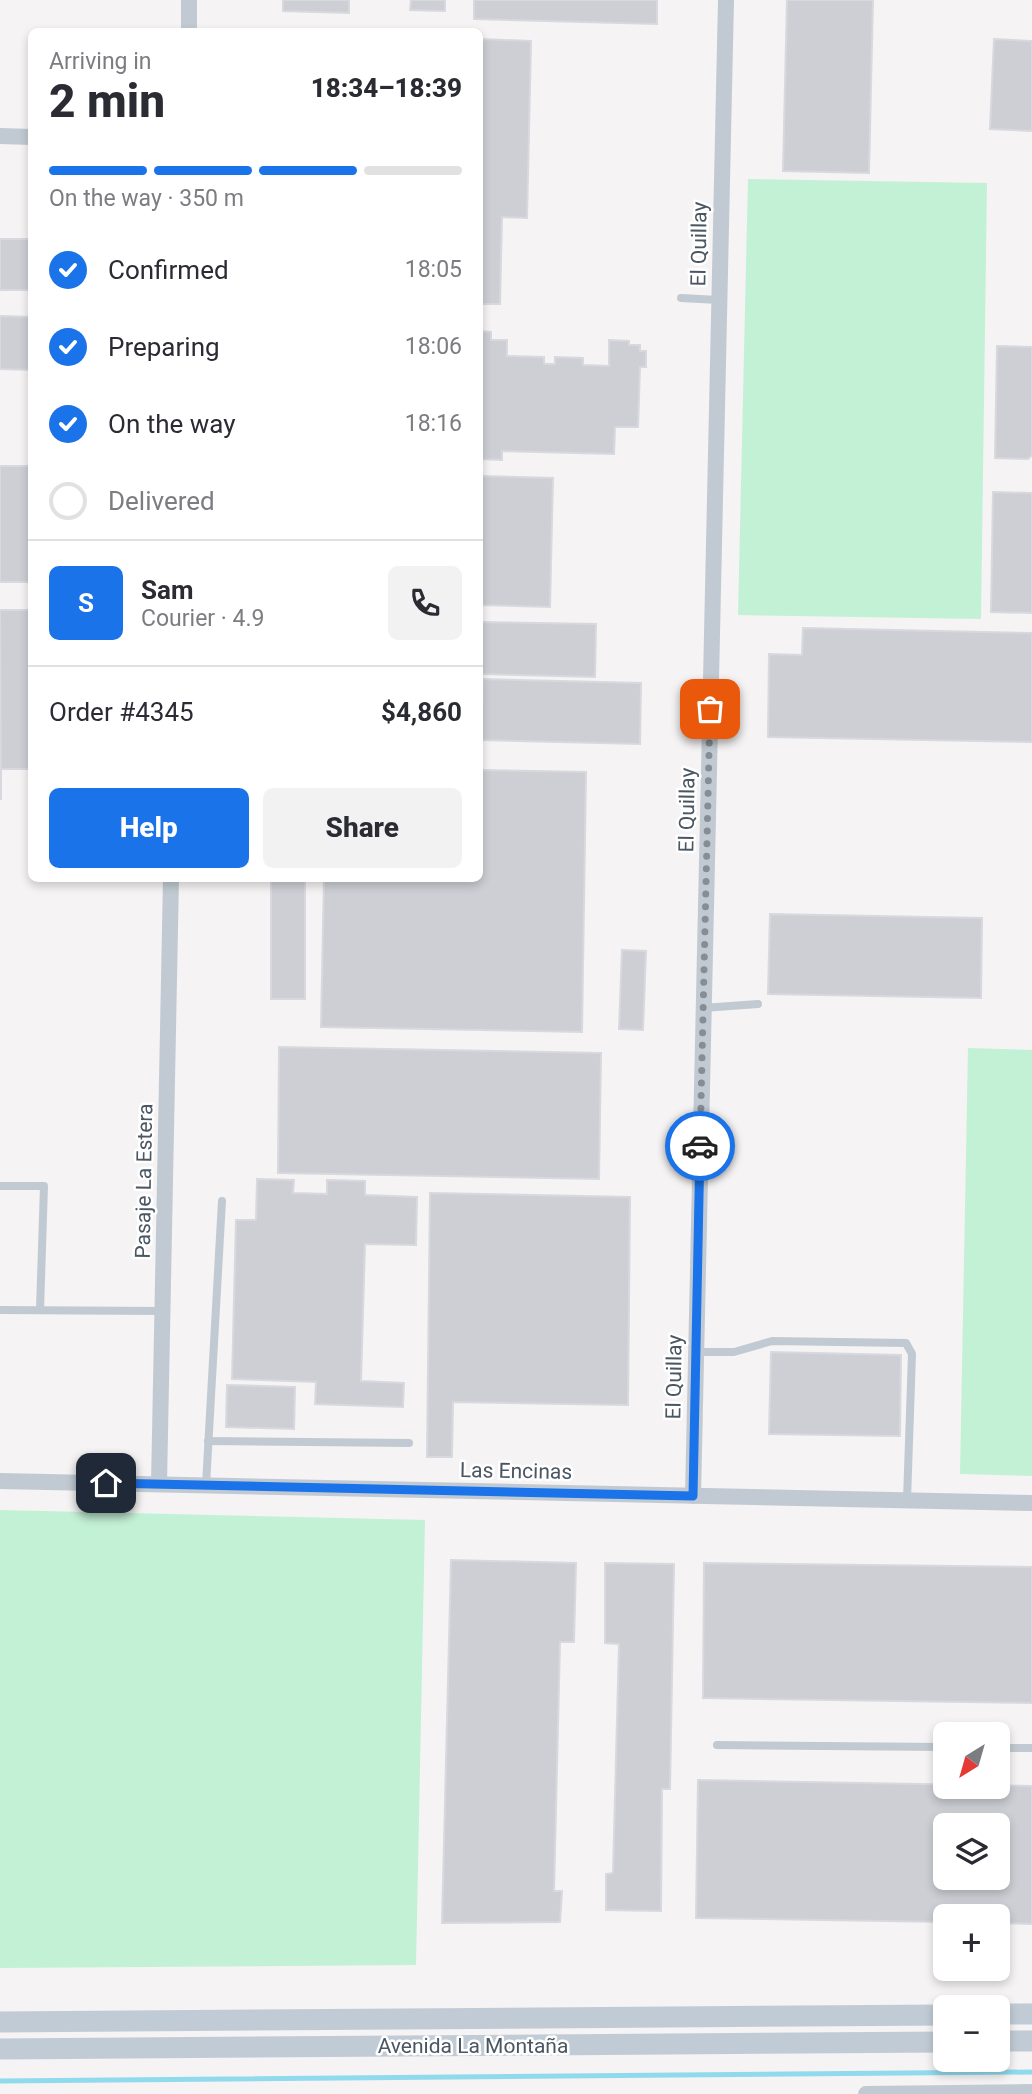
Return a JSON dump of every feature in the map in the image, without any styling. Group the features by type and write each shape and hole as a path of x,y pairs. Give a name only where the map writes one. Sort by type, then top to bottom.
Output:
{"main road":[{"path":"1010,2014 1032,2014"},
{"name":"Avenida La Montaña","path":"0,2022 933,2015"},
{"path":"1010,2041 1032,2041"},
{"name":"Avenida La Montaña","path":"0,2049 933,2042"}],"street":[{"path":"189,0 189,28"},
{"name":"El Quillay","path":"693,1496 726,0"},
{"path":"0,136 28,136"},
{"name":"Pasaje La Estera","path":"159,1485 171,882"},
{"name":"Las Encinas","path":"0,1481 1032,1503"},
{"path":"866,2094 1032,2092"}],"lane":[{"path":"681,298 719,300"},
{"path":"703,1008 758,1004"},
{"path":"0,1186 44,1186 40,1310"},
{"path":"206,1485 222,1201"},
{"path":"0,1310 162,1311"},
{"path":"696,1352 734,1352 772,1341 906,1343 912,1354 907,1501"},
{"path":"208,1441 409,1443"},
{"path":"717,1745 933,1747"},
{"path":"1010,1748 1032,1748"}],"green space":[{"path":"748,179 987,183 981,619 738,615"},
{"path":"968,1048 1032,1050 1032,1476 960,1474"},
{"path":"0,1510 425,1520 416,1965 0,1968"}],"building":[{"path":"283,0 349,0 349,13 283,11"},
{"path":"411,0 445,0 445,11 410,10"},
{"path":"474,0 657,0 657,24 474,19"},
{"path":"787,0 873,0 869,173 783,171"},
{"path":"483,39 531,41 527,218 502,217 500,304 483,304"},
{"path":"994,39 1032,41 1032,131 990,129"},
{"path":"0,239 28,239 28,290 0,290"},
{"path":"0,316 28,317 28,370 0,369"},
{"path":"483,331 491,332 491,340 507,340 507,356 544,357 544,364 555,364 555,357 583,358 583,365 609,366 609,340 629,341 629,345 640,345 640,351 646,351 646,367 640,367 638,427 615,427 614,454 502,451 502,460 483,459"},
{"path":"997,346 1032,347 1032,455 1028,459 995,458"},
{"path":"0,466 28,466 28,582 0,582"},
{"path":"483,476 553,478 550,607 483,605"},
{"path":"993,492 1032,493 1032,613 991,612"},
{"path":"0,610 28,610 28,769 1,769 1,800"},
{"path":"483,622 596,624 595,677 483,674"},
{"path":"803,628 1032,633 1032,742 768,737 769,654 802,655"},
{"path":"483,679 641,683 640,744 483,740"},
{"path":"483,770 586,772 582,1032 321,1027 324,882 483,882"},
{"path":"271,882 305,882 305,999 271,999"},
{"path":"770,914 982,918 981,998 768,994"},
{"path":"622,950 646,951 643,1030 619,1029"},
{"path":"279,1047 601,1053 599,1179 278,1173"},
{"path":"257,1179 294,1180 293,1193 327,1194 327,1180 365,1181 365,1195 417,1197 416,1245 365,1244 361,1381 404,1383 403,1407 315,1404 316,1382 232,1379 236,1220 256,1220"},
{"path":"430,1193 630,1197 628,1405 453,1402 452,1457 427,1457"},
{"path":"771,1352 901,1355 900,1436 769,1434"},
{"path":"227,1385 295,1387 294,1429 226,1427"},
{"path":"451,1560 576,1563 574,1642 560,1642 554,1891 562,1891 560,1922 442,1923"},
{"path":"605,1563 674,1564 670,1789 662,1789 661,1911 606,1910 606,1874 613,1873 619,1644 605,1643"},
{"path":"704,1563 1032,1567 1032,1703 703,1698"},
{"path":"698,1780 933,1784 933,1799 1010,1799 1010,1786 1032,1786 1032,1924 1010,1923 1010,1904 933,1904 933,1922 696,1918"}],"waterway":[{"path":"0,2081 1032,2072"}],"way so far":[{"path":"700,1146 710,709"}],"route":[{"path":"106,1483 693,1496 700,1146"}]}
